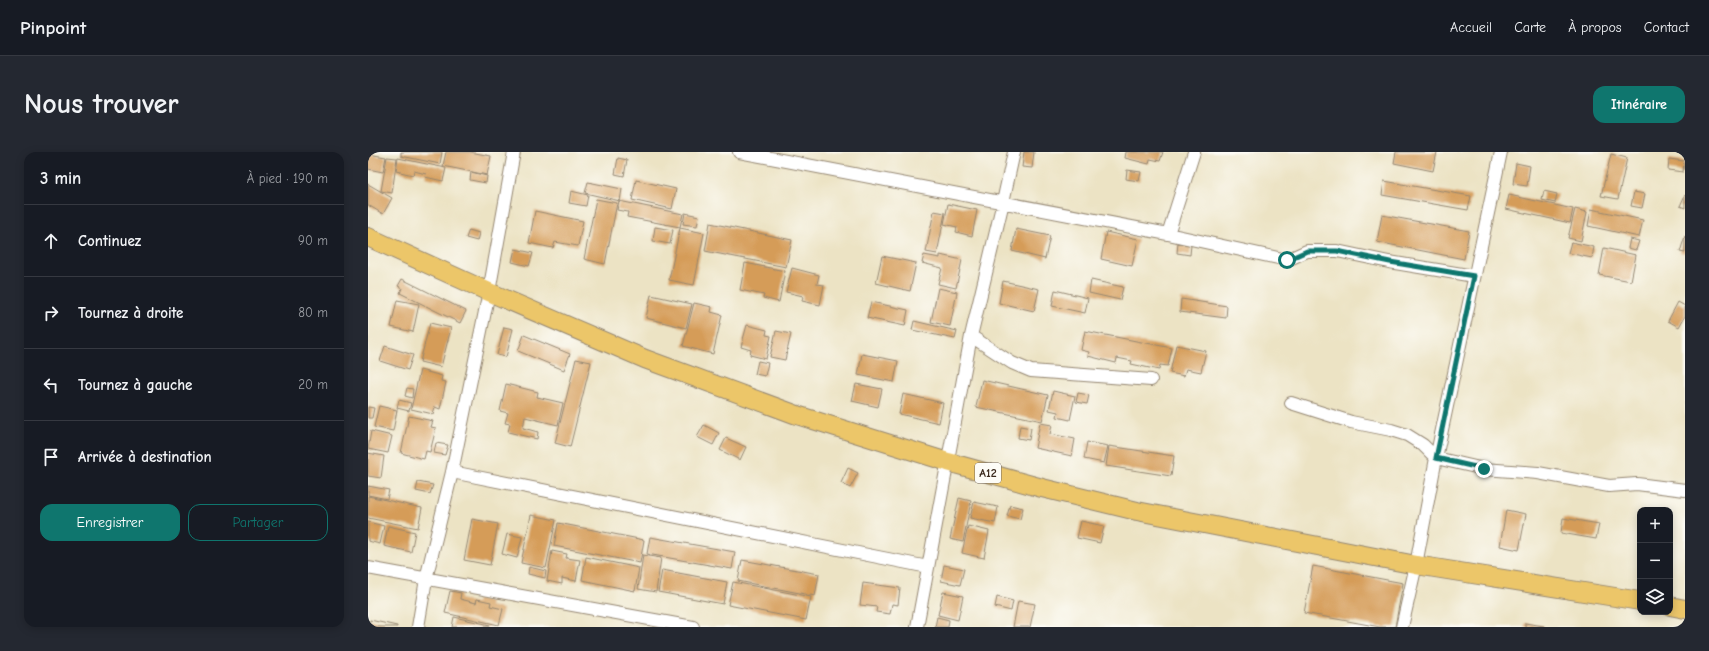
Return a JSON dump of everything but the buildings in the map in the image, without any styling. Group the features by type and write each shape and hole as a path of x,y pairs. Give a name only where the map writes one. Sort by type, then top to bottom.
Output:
{"main road":[{"name":"A12","path":"368,237 489,292 645,359 797,415 948,462 1042,488 1137,511 1416,565 1637,601"},
{"path":"1673,607 1685,609"}],"street":[{"path":"418,627 426,579 452,472 489,292 514,152"},
{"path":"739,152 1168,234 1287,260 1307,251 1337,251 1390,262 1474,276"},
{"path":"917,627 971,336 1004,202 1014,152"},
{"path":"1168,234 1194,152"},
{"path":"1402,627 1501,152"},
{"path":"971,336 1012,363 1031,371 1151,380"},
{"path":"1292,403 1351,422 1391,430 1407,435 1423,445 1436,458 1484,469 1538,473 1568,480 1609,486 1637,484 1685,490"},
{"path":"452,472 928,567"},
{"path":"368,568 693,627"}],"route":[{"path":"1287,260 1307,251 1337,251 1390,262 1474,276 1436,458 1484,469"}]}
